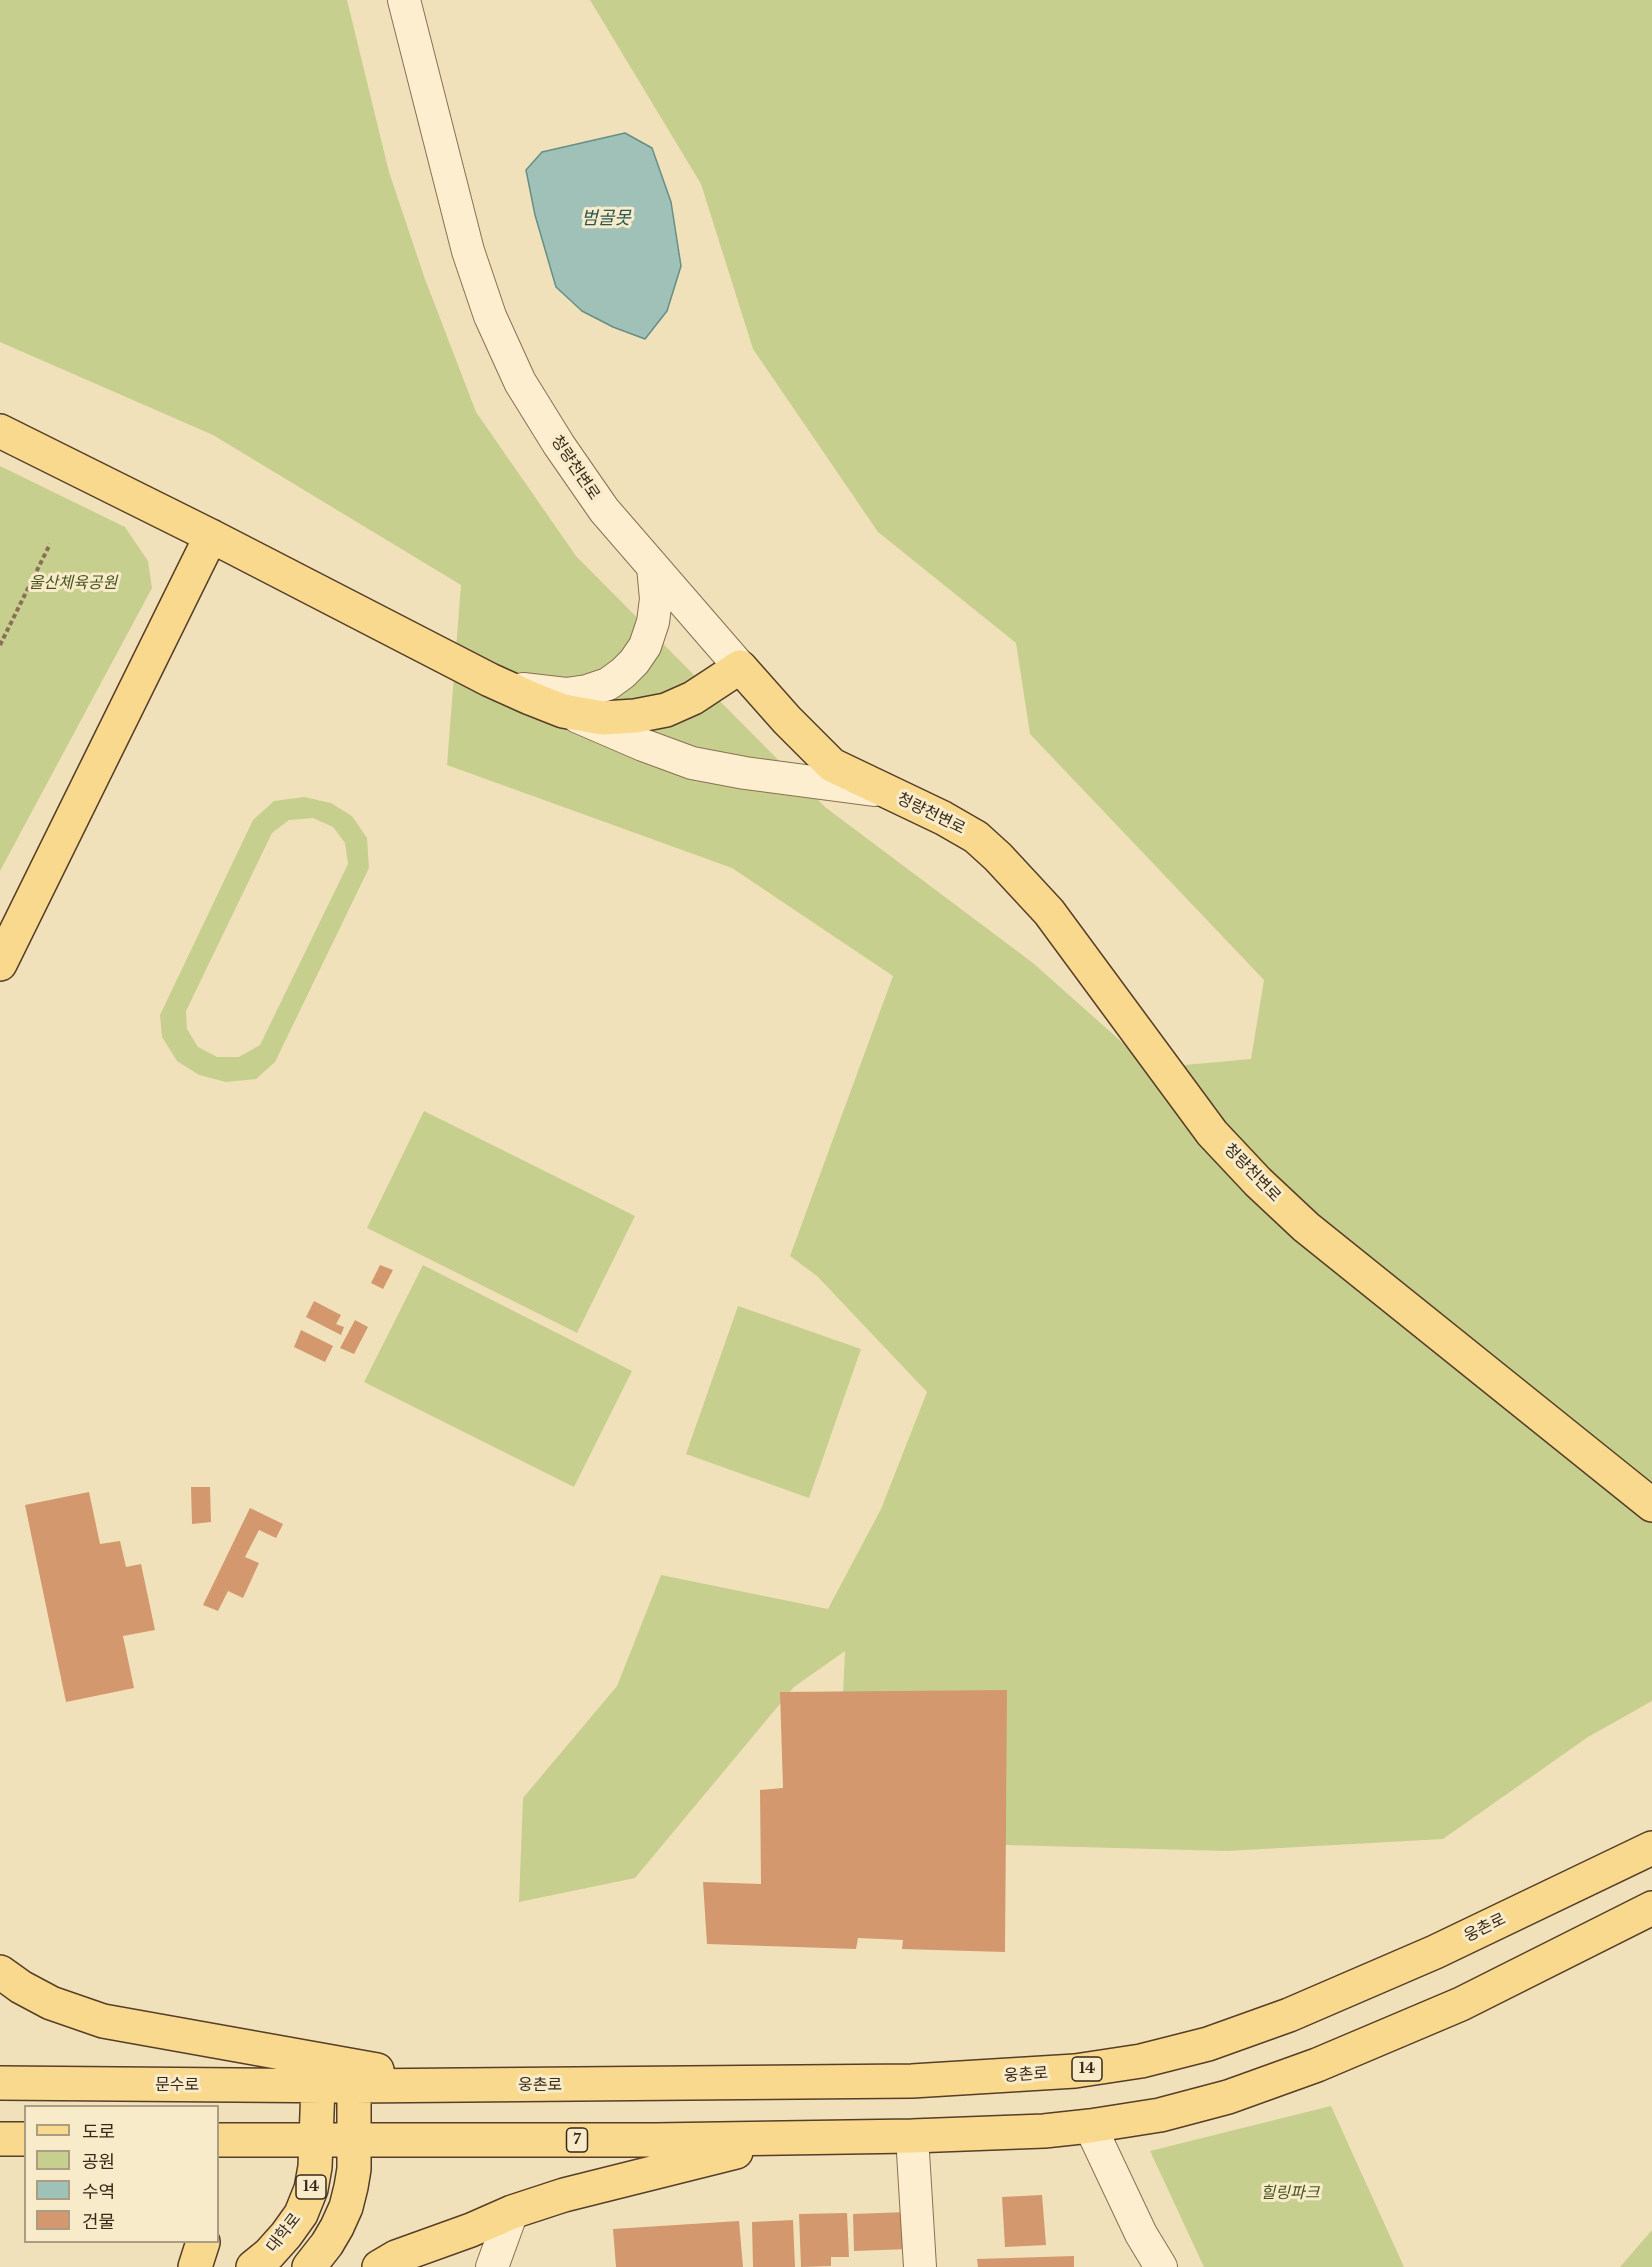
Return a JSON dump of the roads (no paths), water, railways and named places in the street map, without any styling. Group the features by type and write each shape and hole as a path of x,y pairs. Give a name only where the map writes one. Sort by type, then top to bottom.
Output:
{"main road":[{"path":"0,431 211,536 490,680 563,711 603,718 635,716 666,710 693,699 740,667"},
{"path":"0,964 211,536"},
{"name":"청량천변로","path":"740,667 787,720 832,765 884,792 943,818 976,837 1022,880 1049,912 1212,1133 1258,1182 1306,1227 1652,1505"},
{"name":"웅촌로","path":"337,2078 477,2085 912,2081 1075,2071 1141,2061 1208,2043 1289,2015 1435,1952 1652,1848"},
{"path":"379,2267 396,2257 471,2230 512,2212 618,2181 800,2137 990,2134 1090,2126 1160,2115 1228,2097 1317,2065 1461,2004 1652,1908"},
{"path":"0,1972 51,2003 103,2021 337,2078 354,2141 354,2169 346,2206 327,2244 309,2267"},
{"name":"문수로","path":"0,2083 337,2078"},
{"name":"대학로","path":"253,2267 269,2254 301,2214 311,2189 317,2141 337,2078"},
{"name":"7","path":"354,2141 800,2137"},
{"path":"219,2140 354,2141"},
{"path":"195,2267 202,2243"}],"street":[{"name":"청량천변로","path":"404,0 468,252 490,316 520,382 559,445 604,510 740,667"},
{"path":"490,680 546,693 566,694 587,691 608,684 634,662 645,646 653,622 656,599 652,567"},
{"path":"563,711 643,746 692,763 745,773 884,792"},
{"path":"1090,2126 1141,2234 1161,2267"},
{"path":"912,2136 920,2267"},
{"path":"493,2267 512,2212"}],"water":[{"name":"범골못","path":"625,133 652,148 671,202 681,266 667,311 645,339 613,327 582,311 556,287 535,215 526,170 542,152"}],"park label":[{"name":"울산체육공원","path":"73,583"},
{"name":"힐링파크","path":"1290,2193"}]}
